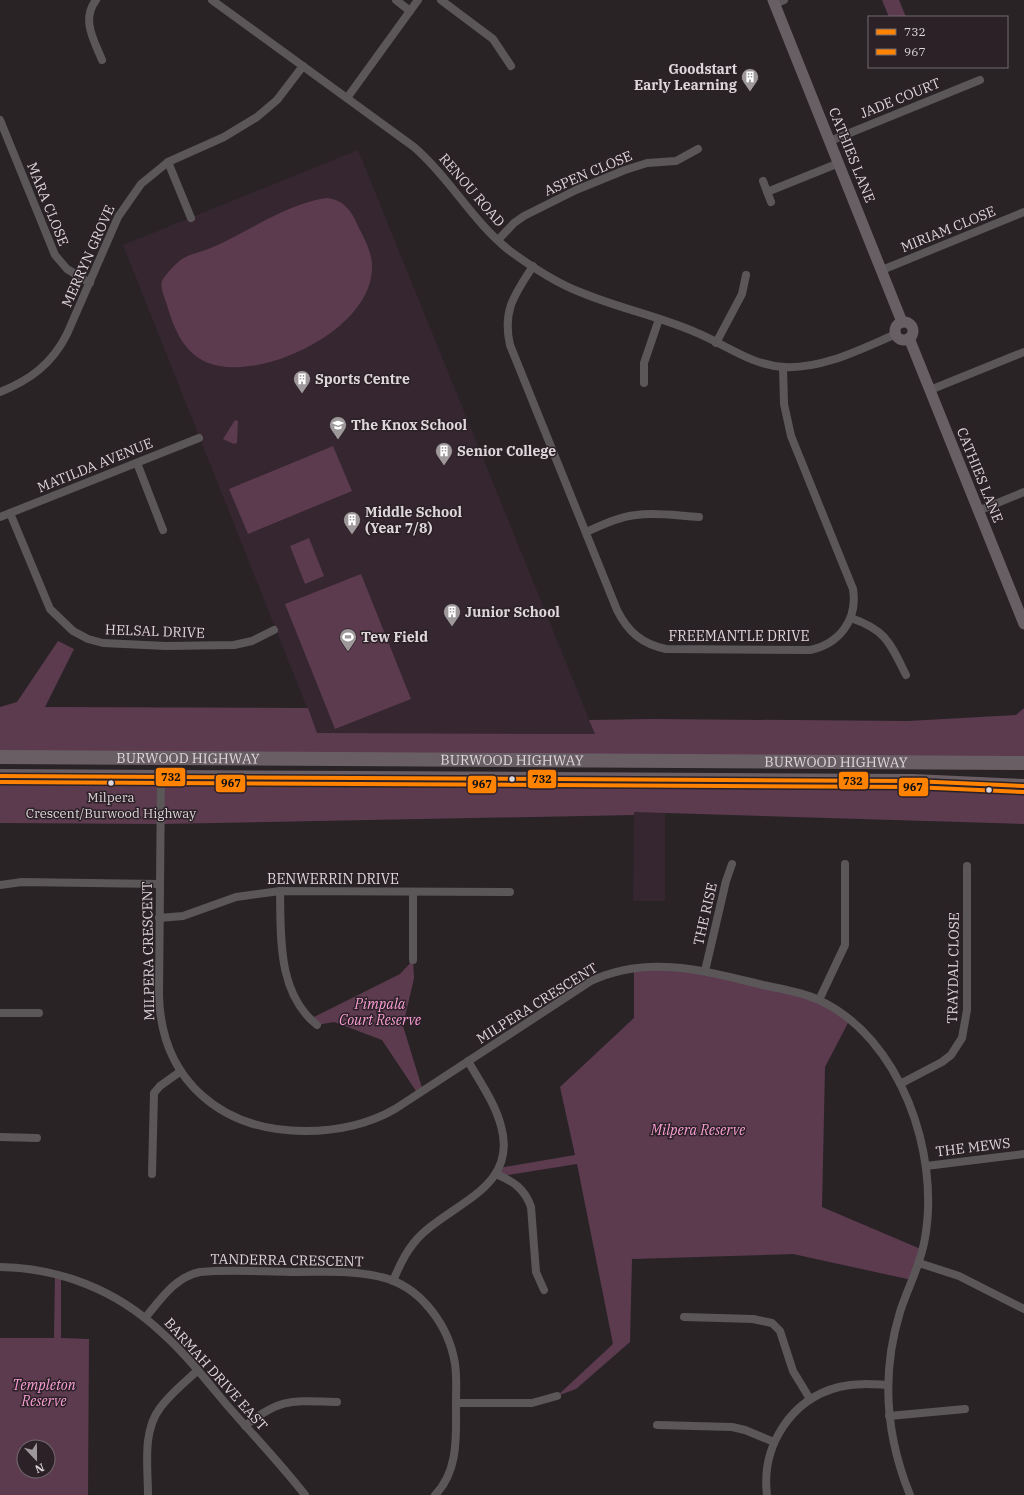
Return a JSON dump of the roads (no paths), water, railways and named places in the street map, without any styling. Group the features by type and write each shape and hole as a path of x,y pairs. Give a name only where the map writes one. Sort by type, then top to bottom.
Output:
{"highway":[{"name":"BURWOOD HIGHWAY","path":"0,757 955,762 1021,761"},
{"path":"955,762 958,782"},
{"name":"BURWOOD HIGHWAY","path":"0,776 958,782 1024,786"}],"street":[{"path":"96,0 90,11 89,23 102,60"},
{"name":"RENOU ROAD","path":"212,0 405,140 430,161 474,216 498,240 533,266 579,292 693,331 747,359 783,367 800,367 821,363 896,334"},
{"path":"396,0 410,10"},
{"path":"348,98 418,0"},
{"path":"442,0 493,39 511,66"},
{"name":"CATHIES LANE","path":"778,1 830,141 902,322"},
{"name":"MERRYN GROVE","path":"0,392 25,381 48,362 64,341 123,208 141,184 168,162 224,137 247,124 277,100 304,66"},
{"name":"JADE COURT","path":"830,141 980,80"},
{"name":"MARA CLOSE","path":"0,120 52,249 67,269 90,283"},
{"name":"ASPEN CLOSE","path":"498,240 524,216 576,190 629,168 647,163 676,161 698,149"},
{"path":"168,162 191,218"},
{"path":"768,192 839,163"},
{"path":"763,181 772,202"},
{"name":"MIRIAM CLOSE","path":"882,270 1024,212"},
{"name":"FREEMANTLE DRIVE","path":"533,266 512,300 508,318 508,339 622,620 635,636 657,647 666,650 810,650 824,646 837,638 847,626 851,618 854,603 853,589 788,427 784,404 783,367"},
{"path":"716,343 742,294 746,275"},
{"path":"644,383 644,363 659,319"},
{"path":"902,322 910,324 913,329 912,334 908,338 903,339 896,334 896,327 902,322"},
{"name":"CATHIES LANE","path":"908,338 1024,624"},
{"path":"930,390 1024,352"},
{"name":"MATILDA AVENUE","path":"0,517 199,438"},
{"path":"137,462 163,530"},
{"path":"978,510 1024,492"},
{"name":"HELSAL DRIVE","path":"10,513 42,595 50,609 61,622 81,636 103,643 226,646 252,642 274,630"},
{"path":"586,532 612,521 635,515 659,514 699,517"},
{"path":"851,618 866,624 884,636 906,675"},
{"name":"MILPERA CRESCENT","path":"160,777 160,1017 165,1038 180,1071 203,1097 219,1109 237,1119 269,1129 324,1131 361,1125 384,1115 591,981 604,975 628,969 655,966 687,967 799,994 819,1000 843,1015 861,1032 883,1056 911,1106 920,1135 926,1166 928,1197 927,1226 919,1263 895,1332 888,1385 890,1416 897,1460 910,1495"},
{"name":"THE RISE","path":"705,971 726,880 732,864"},
{"path":"819,1000 845,945 845,864"},
{"name":"TRAYDAL CLOSE","path":"900,1084 942,1062 955,1050 962,1038 967,1010 967,866"},
{"path":"0,885 22,882 159,884"},
{"path":"280,891 282,954 286,977 304,1011 317,1025"},
{"name":"BENWERRIN DRIVE","path":"159,918 182,916 236,897 280,891 510,892"},
{"path":"413,892 413,960"},
{"path":"0,1013 39,1013"},
{"path":"394,1281 407,1252 420,1236 479,1193 496,1174 504,1150 501,1126 495,1109 468,1061"},
{"path":"152,1174 154,1093 160,1086 180,1071"},
{"path":"0,1137 37,1138"},
{"name":"THE MEWS","path":"926,1166 1024,1154"},
{"path":"496,1174 520,1187 531,1207 536,1272 544,1290"},
{"path":"919,1263 959,1276 1024,1308"},
{"name":"BARMAH DRIVE EAST","path":"0,1267 39,1270 80,1282 109,1294 145,1318 173,1343 305,1495"},
{"name":"TANDERRA CRESCENT","path":"145,1318 172,1286 184,1277 200,1272 353,1273 372,1275 394,1281 423,1301 442,1327 455,1364 456,1443 453,1462 448,1476 435,1495"},
{"path":"684,1317 753,1319 772,1323 780,1331 793,1371 810,1399"},
{"path":"148,1495 149,1434 154,1417 165,1402 197,1371"},
{"path":"767,1495 767,1466 774,1442 790,1416 810,1399 830,1389 850,1385 888,1385"},
{"path":"456,1402 532,1403 557,1396"},
{"path":"245,1426 263,1411 281,1403 297,1401 337,1402"},
{"path":"890,1416 965,1409"},
{"path":"657,1425 732,1427 745,1430 774,1442"}],"place":[{"name":"Goodstart Early Learning","path":"750,92"},
{"name":"Sports Centre","path":"302,394"},
{"name":"The Knox School","path":"338,440"},
{"name":"Senior College","path":"444,466"},
{"name":"Middle School (Year 7/8)","path":"352,535"},
{"name":"Junior School","path":"452,627"},
{"name":"Tew Field","path":"348,652"},
{"name":"Milpera Crescent/Burwood Highway","path":"111,783"}],"park label":[{"name":"Pimpala Court Reserve","path":"380,1012"},
{"name":"Milpera Reserve","path":"698,1130"},
{"name":"Templeton Reserve","path":"44,1394"}]}
